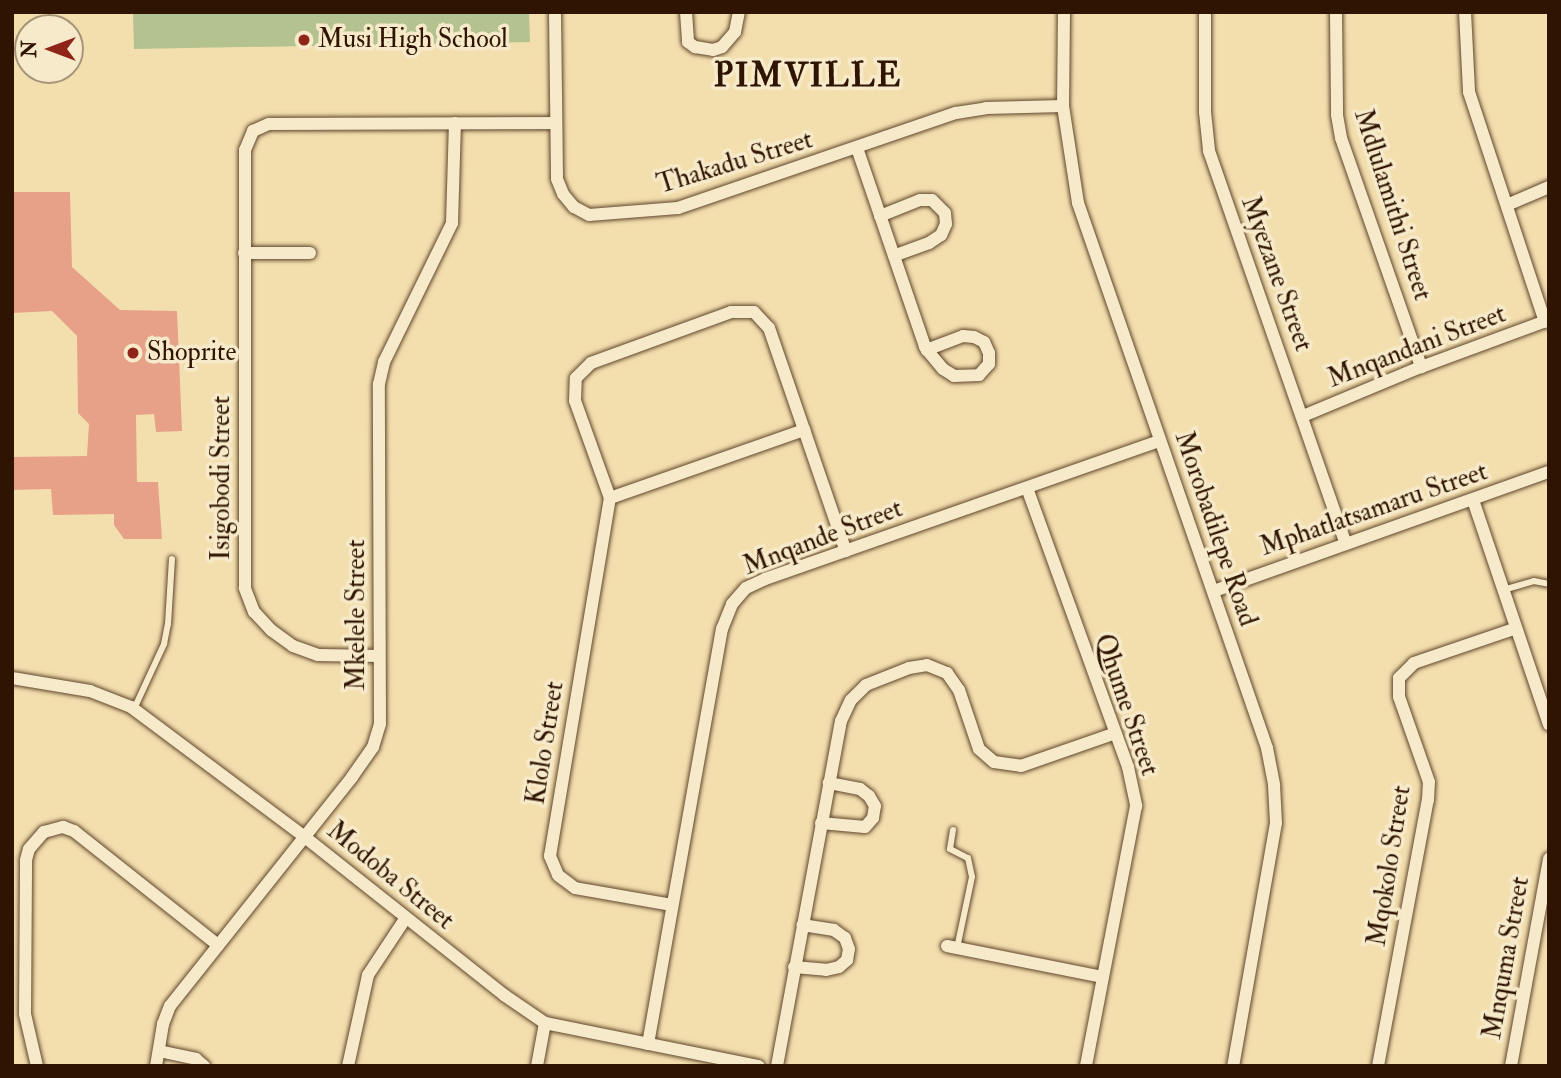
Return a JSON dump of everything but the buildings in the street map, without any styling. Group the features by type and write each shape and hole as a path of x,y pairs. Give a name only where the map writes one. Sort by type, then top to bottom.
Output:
{"street":[{"name":"Thakadu Street","path":"555,12 556,179 563,194 574,207 589,215 678,208 956,113 986,108 1063,106"},
{"path":"686,12 688,42 695,47 713,50 722,47 735,32 739,12"},
{"name":"Morobadilepe Road","path":"1064,12 1063,106 1078,203 1267,748 1274,785 1276,823 1233,1066"},
{"name":"Myezane Street","path":"1205,12 1209,151 1346,544"},
{"name":"Mdlulamithi Street","path":"1336,12 1337,115 1342,138 1421,367"},
{"path":"1465,12 1469,92 1547,321"},
{"name":"Mkelele Street","path":"156,1066 163,1024 170,1006 306,838 373,747 380,724 379,384 384,362 452,223 455,123"},
{"name":"Isigobodi Street","path":"379,656 318,655 293,646 271,630 254,612 245,588 245,150 253,131 269,124 555,123"},
{"path":"857,148 927,350 954,376 979,375 989,364 989,353 984,342 974,337 962,336 927,350"},
{"path":"1507,205 1549,187"},
{"path":"880,216 920,200 932,200 945,213 946,225 941,235 929,243 894,256"},
{"path":"244,253 310,253"},
{"path":"804,430 610,498 575,401 576,378 591,363 731,312 754,312 769,328 846,551"},
{"name":"Mnqandani Street","path":"1303,416 1421,367 1547,321"},
{"name":"Mnqande Street","path":"648,1044 722,629 732,604 746,588 765,579 1160,441"},
{"name":"Mphatlatsamaru Street","path":"1214,591 1549,472"},
{"name":"Qhume Street","path":"1027,488 1113,734 1128,767 1136,806 1086,1066"},
{"name":"Klolo Street","path":"610,498 550,856 558,875 575,888 672,905"},
{"path":"1473,500 1514,629 1549,725"},
{"name":"Mqokolo Street","path":"1378,1066 1428,800 1426,772 1399,697 1399,678 1414,663 1514,629"},
{"path":"776,1066 841,721 850,700 866,685 909,668 926,665 947,673 958,690 979,749 994,762 1021,766 1113,734"},
{"name":"Modoba Street","path":"12,678 90,691 134,709 306,838 405,919 545,1023 648,1044 721,1063 759,1066"},
{"path":"821,823 850,828 865,827 873,818 875,806 869,796 860,789 829,783"},
{"path":"37,1066 25,1014 26,860 35,840 44,832 63,827 74,831 218,945"},
{"name":"Mnquma Street","path":"1511,1066 1549,858"},
{"path":"348,1066 368,975 405,919"},
{"path":"794,967 826,970 839,967 847,960 849,949 845,938 834,930 802,925"},
{"path":"952,947 1102,977"},
{"path":"537,1066 545,1023"},
{"path":"159,1051 196,1059 204,1066"}],"lane":[{"path":"134,709 164,645 172,559"},
{"path":"1501,590 1534,581 1549,584"},
{"path":"952,947 972,877 968,858 950,849 953,830"}],"green space":[{"name":"Musi High School","path":"133,12 529,12 530,42 134,49"}],"place":[{"name":"Musi High School","path":"304,40"},
{"name":"Shoprite","path":"133,353"}],"district":[{"name":"PIMVILLE","path":"808,76"}]}
